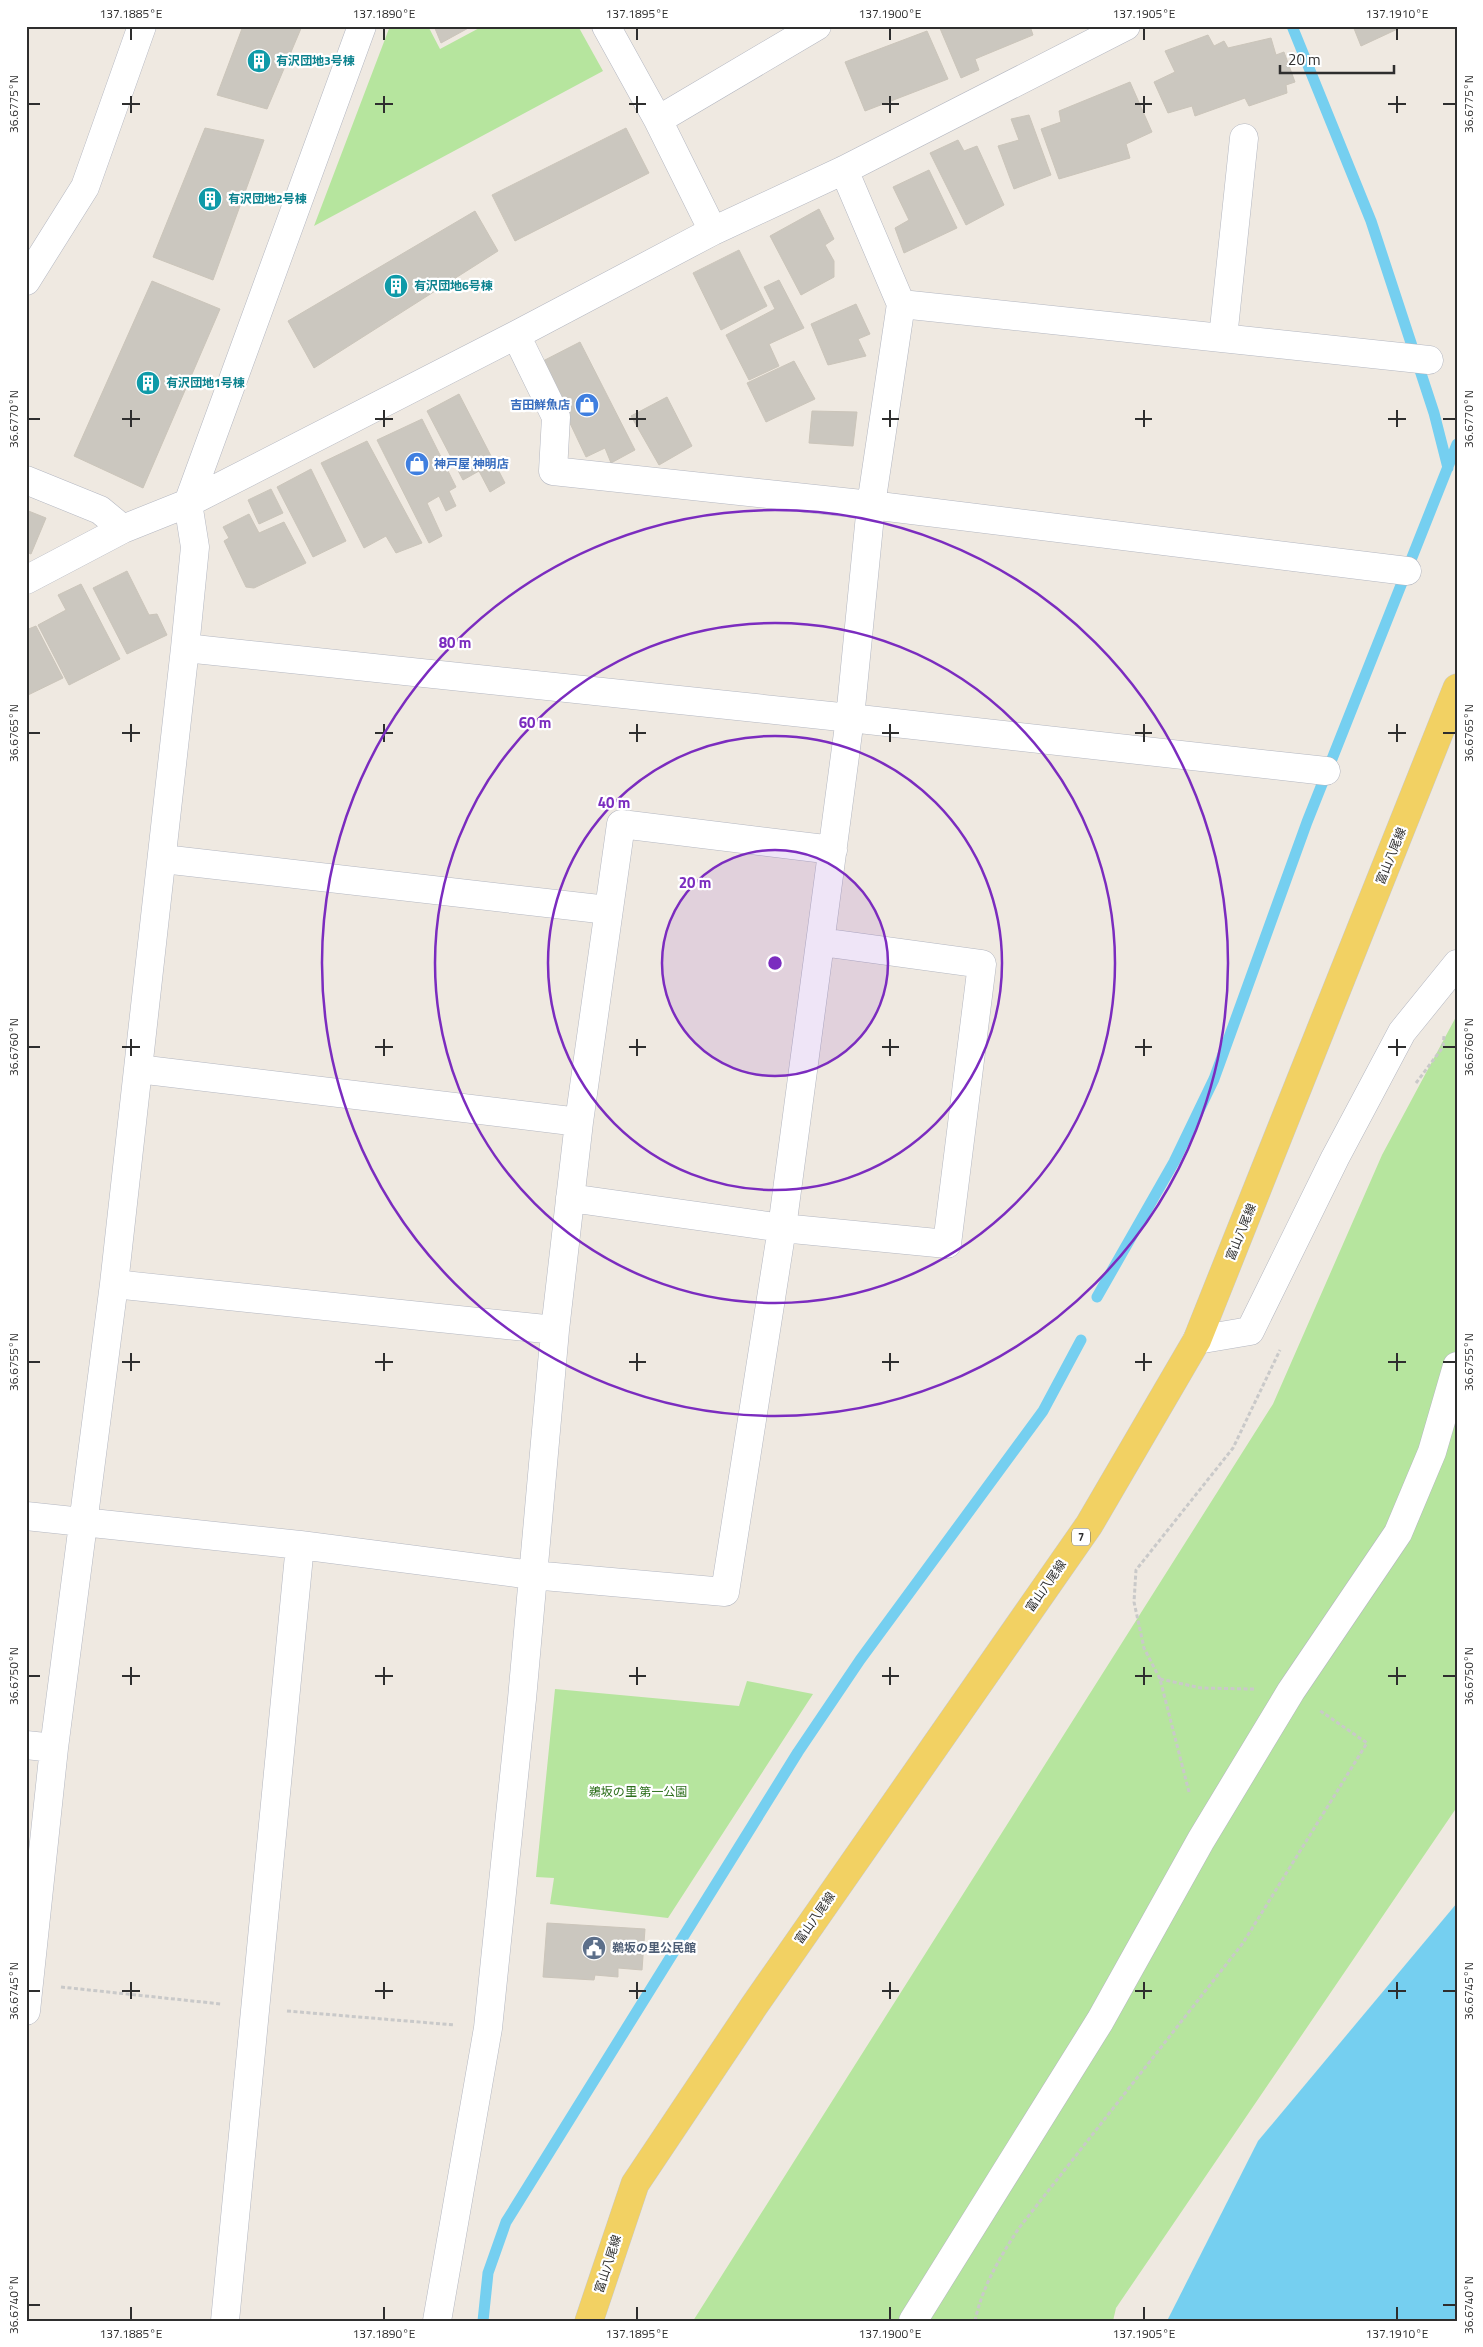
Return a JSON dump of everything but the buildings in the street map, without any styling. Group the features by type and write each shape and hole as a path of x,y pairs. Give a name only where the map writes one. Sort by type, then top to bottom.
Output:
{"main road":[{"name":"富山八尾線","path":"589,2321 635,2184 754,2006 1088,1525 1197,1340 1457,688"}],"street":[{"path":"26,281 85,187 142,26"},
{"path":"26,2011 28,1978 54,1748 114,1284 186,648 195,547 188,503 362,26"},
{"path":"606,26 658,120 713,231"},
{"path":"658,120 817,26"},
{"path":"26,580 123,529 188,503 516,335 713,231 844,170 1126,26"},
{"path":"1223,338 1244,138"},
{"path":"26,1516 300,1545 532,1575 725,1592 782,1228 850,718 871,506 901,304 844,170"},
{"path":"901,304 1429,360"},
{"path":"516,335 556,417 553,472 871,506 1407,572"},
{"path":"26,480 100,510 123,529"},
{"path":"186,648 850,718 1326,771"},
{"path":"436,2321 488,2028 555,1330 578,1122 620,824 833,850"},
{"path":"163,859 608,910"},
{"path":"570,1198 782,1228 947,1244 982,964 821,942"},
{"path":"1197,1340 1250,1331 1335,1158 1402,1032 1457,964"},
{"path":"138,1069 578,1122"},
{"path":"114,1284 555,1330"},
{"path":"913,2321 1100,2021 1202,1840 1291,1691 1398,1534 1432,1452 1457,1366"},
{"path":"225,2321 300,1545"},
{"path":"26,1745 54,1748"}],"path":[{"path":"1415,1084 1443,1047 1444,1031"},
{"path":"1202,1840 1160,1679 1144,1648 1134,1602 1136,1570 1233,1448 1284,1342"},
{"path":"975,2321 979,2304 999,2259 1019,2228 1244,1943 1367,1743 1291,1691 1202,1688 1160,1679"}],"green space":[{"path":"390,26 428,26 440,49 483,26 578,26 603,71 314,226"},
{"path":"1457,1015 1457,1807 1116,2308 1113,2321 693,2321 1273,1404 1382,1155"},
{"name":"鵜坂の里 第一公園","path":"747,1681 813,1694 668,1918 550,1904 554,1878 536,1877 555,1689 739,1706"}],"water":[{"path":"1457,1903 1457,2316 1453,2321 1167,2321 1258,2141"}],"waterway":[{"path":"1292,26 1371,221 1434,413 1448,468"},
{"path":"1097,1297 1174,1162 1214,1079 1307,822 1457,444"},
{"path":"483,2321 488,2273 506,2222 798,1752 860,1660 1043,1411 1081,1340"}],"place":[{"name":"有沢団地3号棟","path":"259,61"},
{"name":"有沢団地2号棟","path":"210,199"},
{"name":"有沢団地6号棟","path":"396,286"},
{"name":"有沢団地1号棟","path":"148,383"},
{"name":"吉田鮮魚店","path":"587,405"},
{"name":"神戸屋 神明店","path":"417,464"},
{"name":"鵜坂の里公民館","path":"594,1948"}]}
